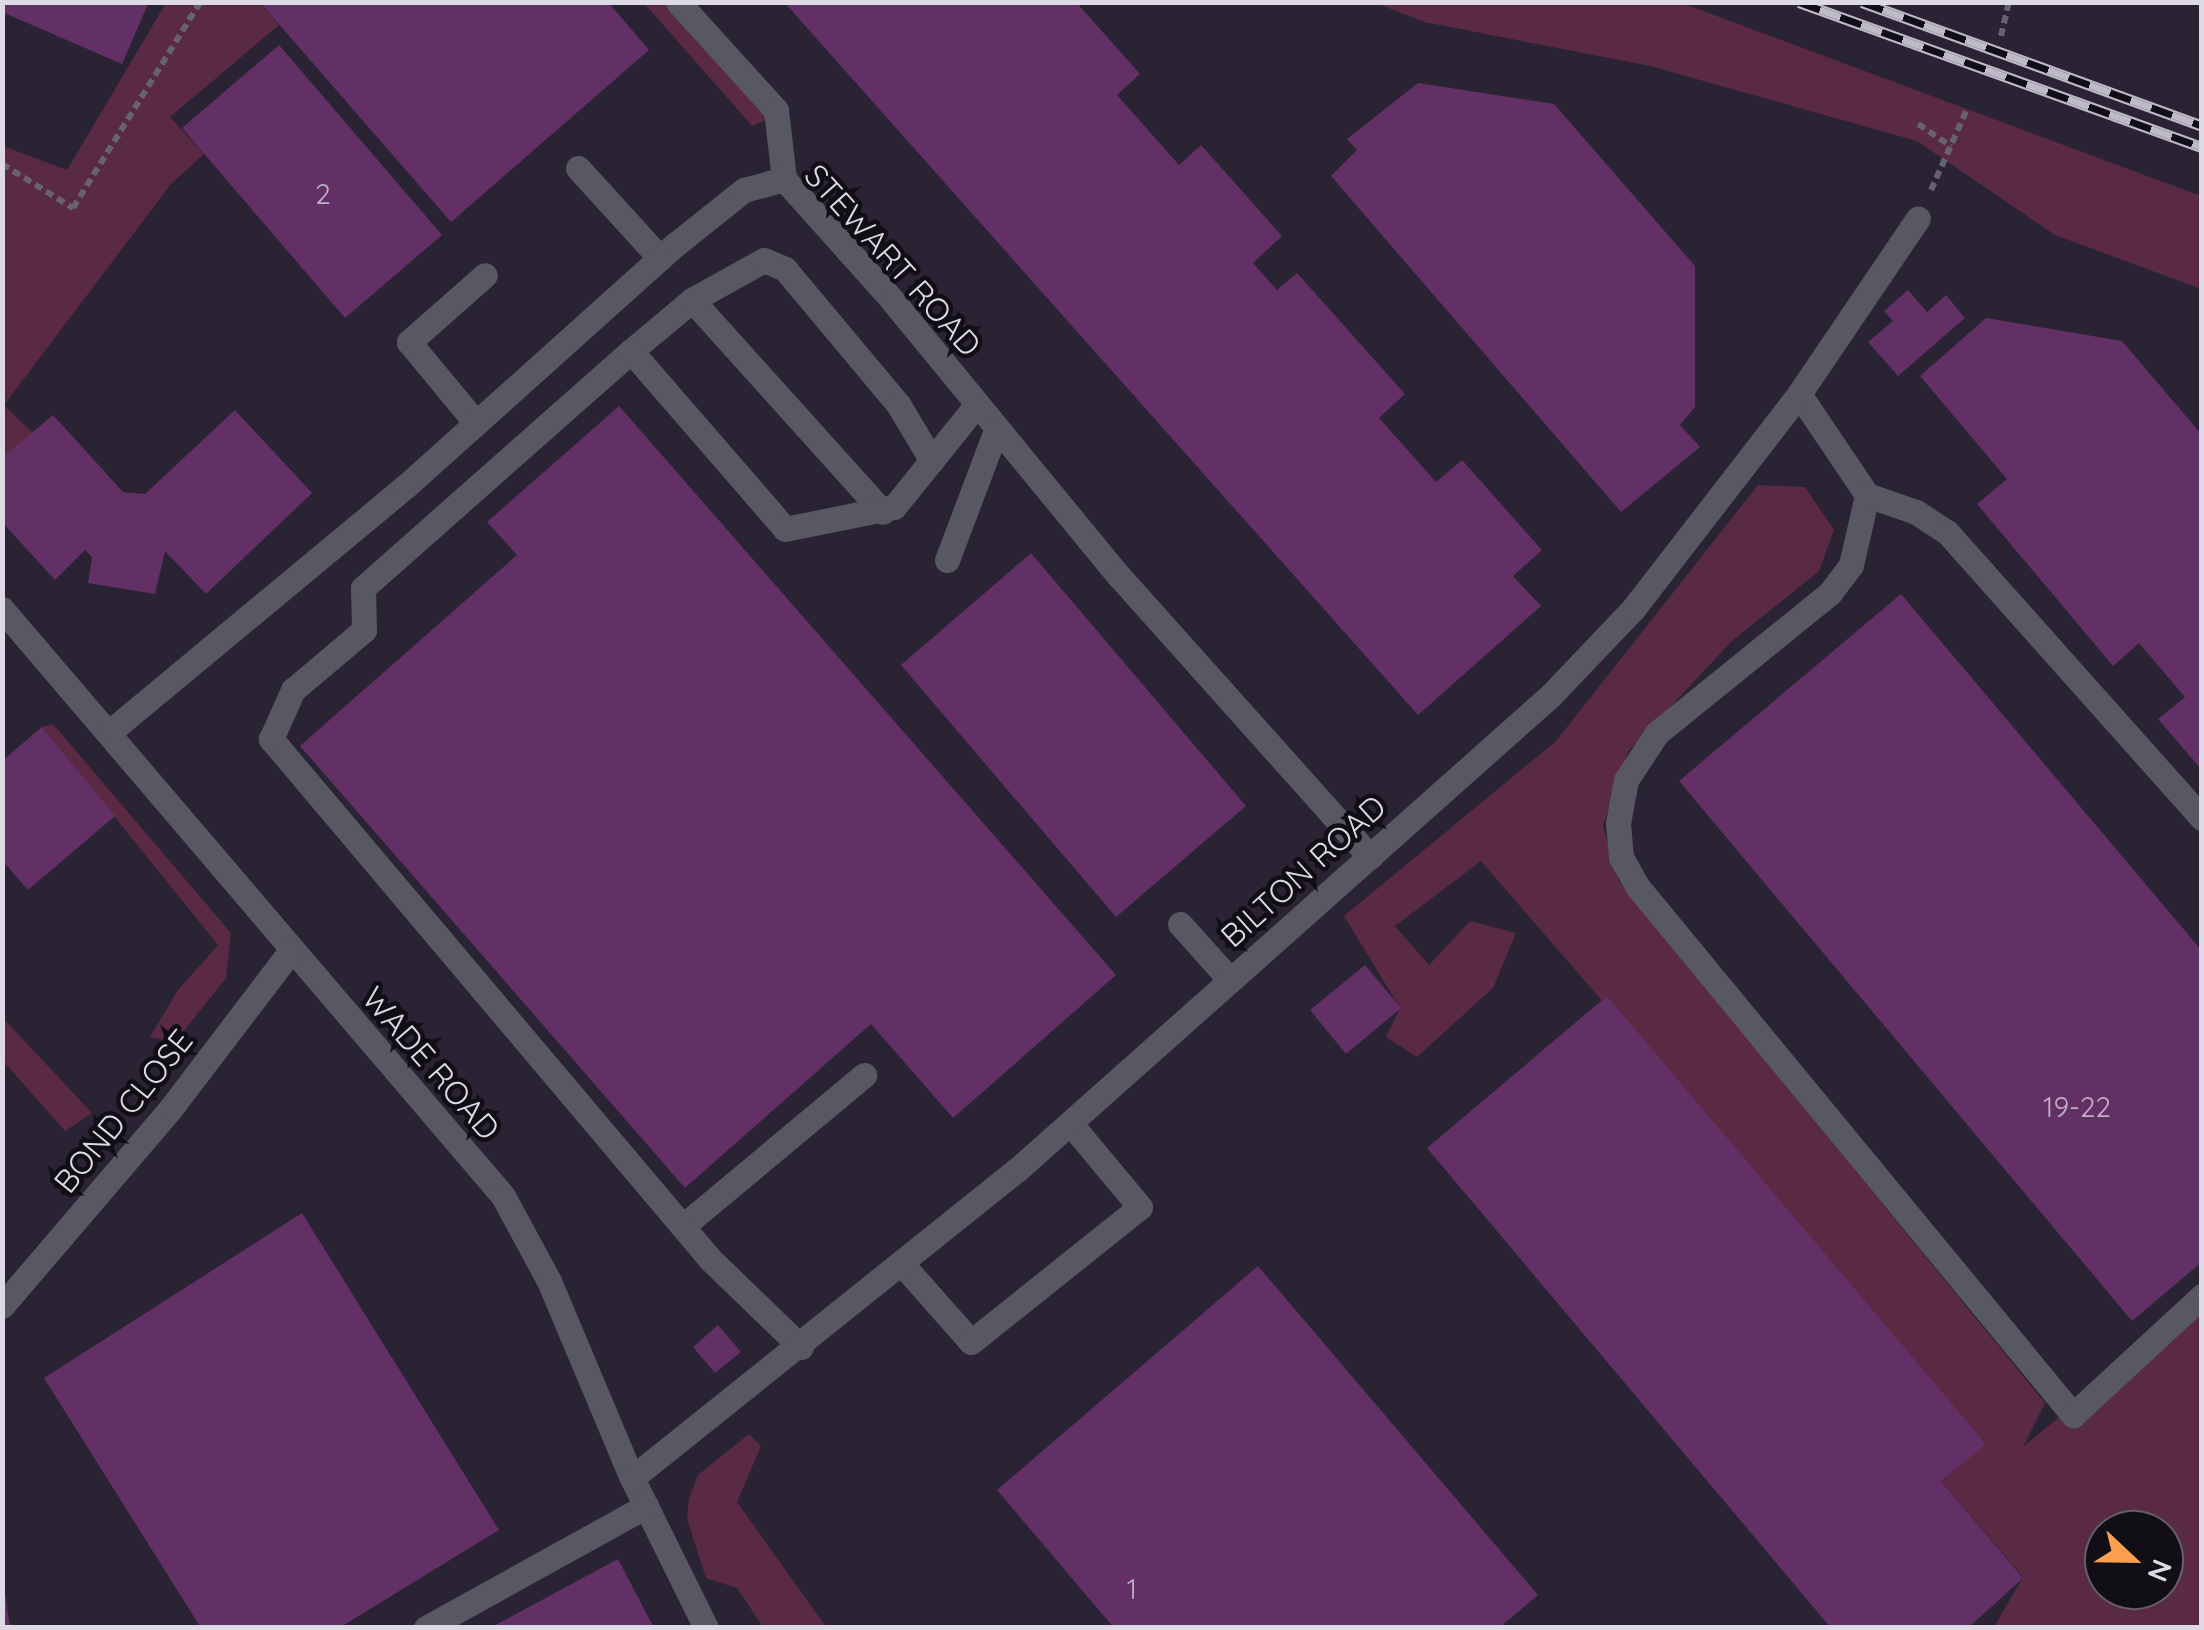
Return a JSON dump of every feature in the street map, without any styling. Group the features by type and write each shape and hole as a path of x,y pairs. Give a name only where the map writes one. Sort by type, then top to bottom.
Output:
{"street":[{"path":"678,2 776,110 784,179"},
{"path":"578,168 660,258"},
{"name":"STEWART ROAD","path":"112,730 476,424 660,258 744,190 784,179 978,404 1119,576 1370,856"},
{"name":"BILTON ROAD","path":"632,1478 801,1347 1070,1123 1551,695 1633,609 1799,394 1918,218"},
{"path":"801,1347 683,1226 271,738 293,690 364,630 363,588 692,300 741,268 764,260 784,269 898,404 932,461"},
{"path":"476,424 409,342 485,275"},
{"path":"692,300 883,512"},
{"path":"631,352 785,529 883,512 932,461 978,404"},
{"path":"1799,394 1867,495 1916,512 1957,542 2202,818"},
{"path":"947,560 997,428"},
{"path":"1867,495 1851,566 1830,592 1657,733 1626,780 1618,823 1622,857 1636,886 2074,1415 2202,1296"},
{"name":"WADE ROAD","path":"2,609 112,730 290,953 503,1196 556,1297 632,1478 706,1628"},
{"path":"1180,924 1230,980"},
{"name":"BOND CLOSE","path":"2,1306 171,1108 290,953"},
{"path":"683,1226 864,1076"},
{"path":"902,1264 971,1342 1140,1207 1070,1123"},
{"path":"426,1628 646,1506"}],"path":[{"path":"2,164 73,208 200,2"},
{"path":"2001,36 2010,2"},
{"path":"1918,218 1967,110"},
{"path":"1918,124 1951,146"}],"shaded area":[{"path":"166,3 268,3 264,8 279,25 170,117 204,154 171,184 4,405 33,433 3,465 3,146 67,170"},
{"path":"644,3 673,3 768,119 752,126"},
{"path":"1376,3 1682,3 2201,196 2201,289 2055,235 1917,141 1650,66 1424,22"},
{"path":"1758,485 1805,487 1834,530 1819,571 1732,641 1628,752 1603,826 1619,881 2045,1403 2023,1447 2201,1300 2201,1627 1994,1627 2023,1577 1941,1481 1985,1443 1481,861 1395,926 1429,965 1470,921 1516,933 1493,988 1417,1057 1386,1037 1400,1008 1344,916 1556,741"},
{"path":"53,724 231,933 226,978 175,1042 150,1037 178,990 218,945 42,727"},
{"path":"2,1018 92,1113 65,1131 3,1061"},
{"path":"749,1434 761,1446 737,1502 826,1627 763,1627 737,1588 706,1578 687,1519 689,1498 698,1475"}],"building":[{"path":"2,2 149,2 122,64 2,12"},
{"path":"269,2 608,2 649,50 451,222 264,7"},
{"path":"784,2 1076,2 1140,74 1117,95 1179,165 1201,145 1282,236 1253,263 1277,290 1297,273 1405,394 1379,418 1436,482 1462,460 1542,550 1513,576 1541,606 1418,715"},
{"path":"279,45 442,235 345,318 182,128"},
{"path":"1418,83 1554,104 1695,266 1695,407 1680,425 1700,447 1621,512 1331,176 1357,150 1347,139"},
{"path":"1908,290 1927,312 1946,295 1965,318 1898,376 1868,342 1893,321 1884,311"},
{"path":"1986,318 2122,341 2202,435 2202,770 2158,719 2185,697 2139,643 2113,666 1977,504 2007,479 1920,376"},
{"path":"619,406 1116,975 953,1118 871,1024 685,1188 300,746 517,555 487,522"},
{"path":"235,410 312,493 206,594 165,551 155,594 88,583 92,557 85,550 55,580 2,522 2,458 53,415 123,492 145,494"},
{"path":"1031,553 1246,806 1116,917 901,665"},
{"path":"1901,594 2202,951 2202,1262 2132,1321 1679,781"},
{"path":"42,727 115,816 28,890 2,860 2,761"},
{"path":"1365,965 1401,1008 1346,1054 1310,1010"},
{"path":"1607,996 1986,1444 1941,1481 2023,1578 1968,1628 1831,1628 1427,1148"},
{"path":"302,1213 499,1530 339,1628 201,1628 44,1378"},
{"path":"1258,1266 1538,1595 1499,1628 1114,1628 997,1490"},
{"path":"718,1325 741,1352 715,1373 693,1347"},
{"path":"618,1559 654,1628 490,1628"},
{"path":"5,1593 10,1628 2,1628"}],"railway":[{"path":"1799,2 2202,147"},
{"path":"1862,2 2202,126"}]}
